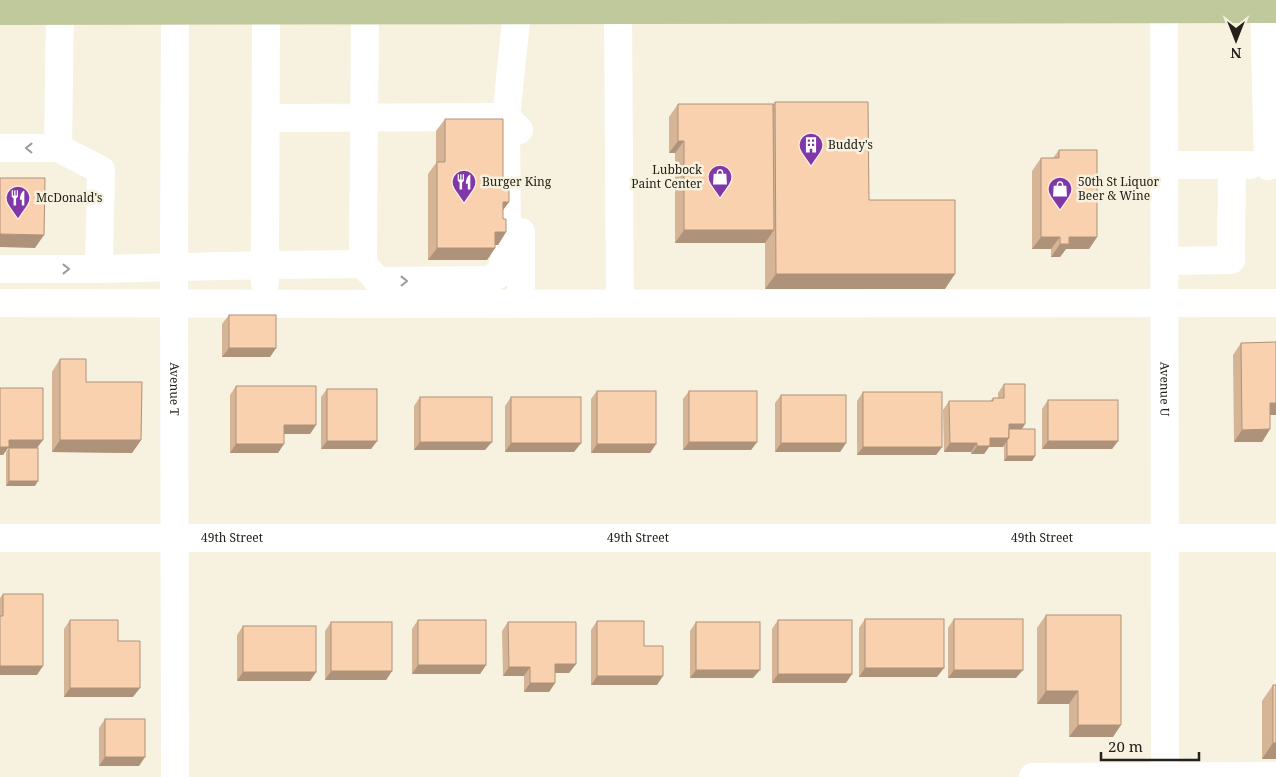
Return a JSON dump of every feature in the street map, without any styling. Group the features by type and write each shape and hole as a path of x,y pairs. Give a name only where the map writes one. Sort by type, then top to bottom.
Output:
{"main road":[{"path":"0,11 175,5 266,10 365,10 420,5 607,7 1164,5 1270,9"}],"street":[{"name":"Avenue T","path":"175,5 175,777"},
{"path":"0,269 363,264 378,281 489,280 500,272 507,237 506,117 517,5"},
{"name":"Avenue U","path":"1164,5 1164,777"},
{"path":"607,7 620,304"},
{"path":"1164,165 1272,166 1270,9"},
{"path":"58,148 60,10"},
{"path":"265,304 266,10"},
{"path":"362,304 365,10"},
{"path":"266,118 506,117 521,132 521,304"},
{"path":"0,148 58,148 101,170 99,269"},
{"path":"1164,261 1231,260 1232,165"},
{"path":"0,259 9,259 39,269"},
{"path":"0,303 1276,303"},
{"name":"49th Street","path":"0,538 1276,538"},
{"path":"1033,777 1276,776"}],"building":[{"name":"Buddy's","path":"775,102 868,102 869,200 955,200 955,274 776,274"},
{"name":"Lubbock Paint Center","path":"678,104 773,104 774,230 684,230 684,141 678,141"},
{"name":"Burger King","path":"445,119 503,119 503,180 509,180 509,202 503,202 503,219 506,219 506,232 495,232 495,248 437,248 437,162 445,162"},
{"name":"50th St Liquor Beer & Wine","path":"1059,150 1097,150 1097,237 1069,237 1069,244 1060,244 1060,237 1041,237 1041,158 1059,158"},
{"name":"McDonald's","path":"0,178 45,178 44,235 0,234"},
{"path":"229,315 276,315 276,348 229,348"},
{"path":"1276,342 1276,403 1270,403 1270,429 1242,430 1241,343"},
{"path":"60,359 86,359 86,382 142,382 141,440 60,440"},
{"path":"1004,384 1025,384 1025,424 1009,424 1009,438 990,438 990,446 977,446 977,443 950,443 949,401 993,401 993,398 1004,398"},
{"path":"236,386 316,386 316,425 284,425 284,444 236,444"},
{"path":"0,388 43,388 43,440 9,440 9,447 0,447"},
{"path":"327,389 377,389 377,441 327,441"},
{"path":"597,391 656,391 656,444 597,444"},
{"path":"689,391 757,391 757,442 689,442"},
{"path":"863,392 942,392 942,447 863,447"},
{"path":"781,395 846,395 846,443 781,443"},
{"path":"420,397 492,397 492,442 420,442"},
{"path":"511,397 581,397 581,443 511,443"},
{"path":"1048,400 1118,400 1118,441 1048,441"},
{"path":"1009,429 1035,429 1035,456 1007,456"},
{"path":"9,448 38,448 38,481 9,481"},
{"path":"3,594 43,594 43,666 0,666 0,616 3,616"},
{"path":"1046,615 1121,615 1121,725 1078,725 1078,691 1046,691"},
{"path":"865,619 944,619 944,668 865,668"},
{"path":"954,619 1023,619 1023,670 954,670"},
{"path":"70,620 118,620 118,641 140,641 140,688 70,688"},
{"path":"418,620 486,620 486,665 418,665"},
{"path":"778,620 852,620 852,674 778,674"},
{"path":"597,621 644,621 644,646 663,646 663,676 597,676"},
{"path":"331,622 392,622 392,671 331,671"},
{"path":"508,622 576,622 576,664 555,664 555,683 530,683 530,667 509,667"},
{"path":"696,622 760,622 760,670 696,670"},
{"path":"243,626 316,626 316,672 243,672"},
{"path":"1273,685 1276,685 1276,743 1273,743"},
{"path":"105,719 145,719 145,757 105,757"}],"place":[{"name":"Buddy's","path":"811,166"},
{"name":"Lubbock Paint Center","path":"720,198"},
{"name":"Burger King","path":"464,203"},
{"name":"50th St Liquor Beer & Wine","path":"1060,210"},
{"name":"McDonald's","path":"18,219"}]}
